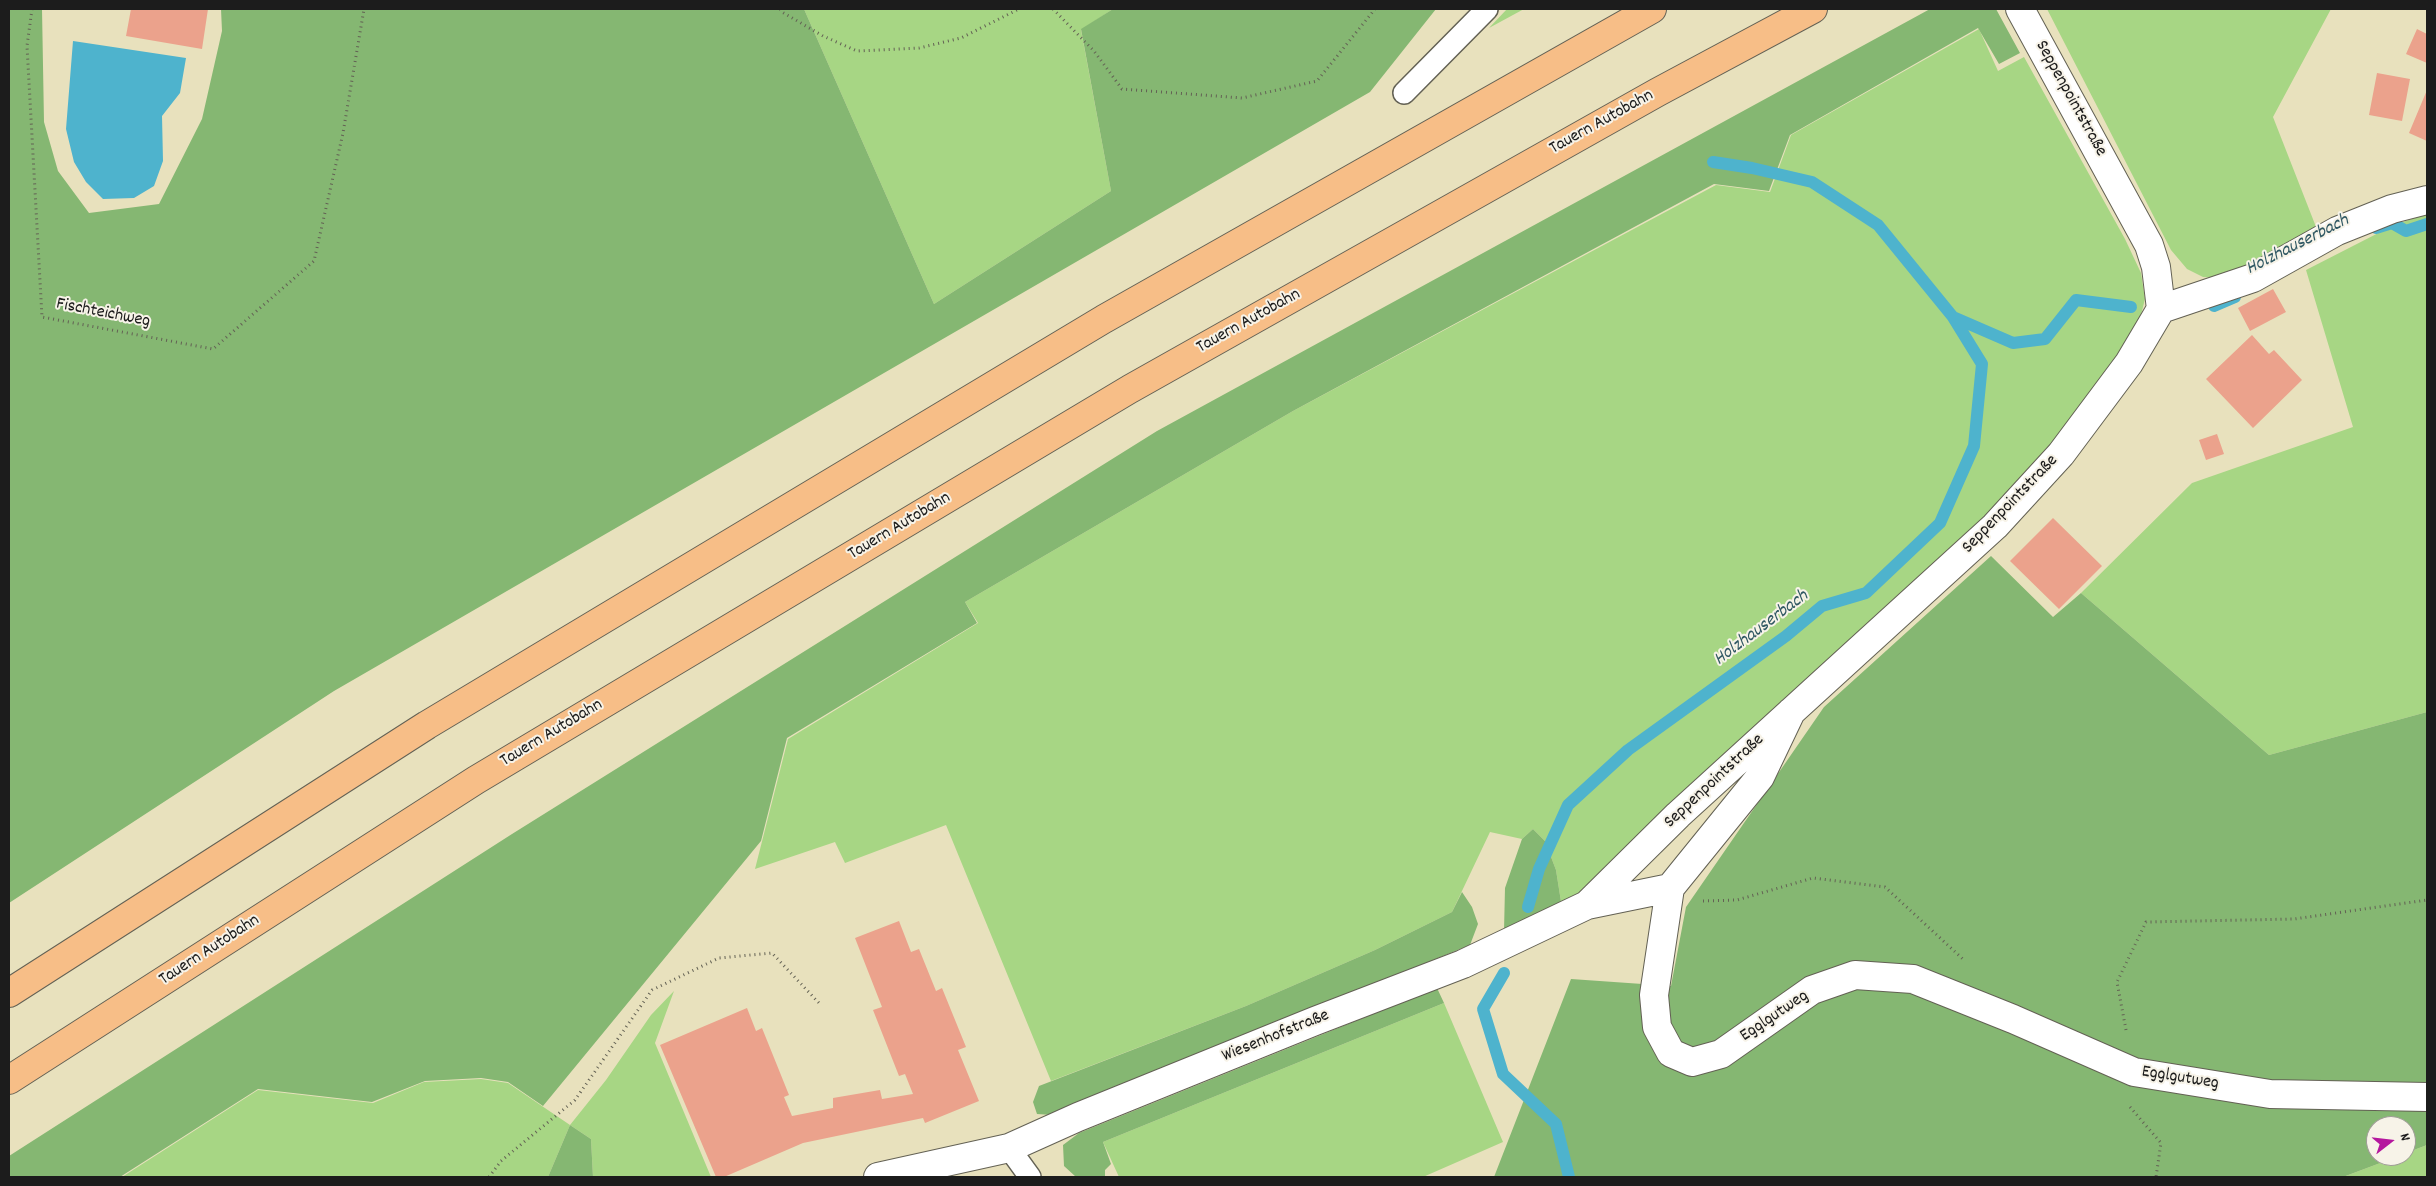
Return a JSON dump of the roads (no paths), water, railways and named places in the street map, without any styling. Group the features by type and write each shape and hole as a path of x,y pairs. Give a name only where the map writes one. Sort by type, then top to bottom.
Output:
{"highway":[{"path":"9,993 427,725 1104,318 1652,9"},
{"name":"Tauern Autobahn","path":"9,1080 476,780 1130,389 1650,96 1812,9"}],"street":[{"name":"Seppenpointstraße","path":"1587,905 1678,815 1995,526 2061,454 2129,362 2161,308 2156,267 2149,245 2020,9"},
{"path":"2161,308 2252,278 2337,231 2392,209 2427,200"},
{"path":"1669,895 1760,777 1792,712"},
{"name":"Wiesenhofstraße","path":"878,1177 1009,1148 1087,1113 1315,1021 1463,964 1587,905 1669,895"},
{"name":"Egglgutweg","path":"1669,895 1654,995 1657,1027 1671,1053 1692,1062 1721,1054 1812,990 1855,976 1913,979 2013,1019 2134,1072 2270,1094 2427,1097"}],"lane":[{"path":"1404,93 1487,9"},
{"path":"1009,1148 1030,1177"}],"water":[{"path":"73,41 186,58 180,93 162,116 163,161 154,186 134,198 103,199 86,182 74,162 66,129"}],"waterway":[{"name":"Holzhauserbach","path":"1528,907 1539,869 1568,805 1628,750 1786,636 1822,606 1866,593 1940,523 1974,446 1982,364 1953,317 1878,225 1812,182 1752,168 1713,162"},
{"name":"Holzhauserbach","path":"2376,228 2392,223 2406,231 2427,224"},
{"name":"Holzhauserbach","path":"2214,306 2235,297"},
{"name":"Holzhauserbach","path":"1953,317 2013,343 2045,339 2076,300 2131,307"},
{"name":"Holzhauserbach","path":"1504,973 1483,1009 1503,1074 1556,1124 1569,1177"}]}
